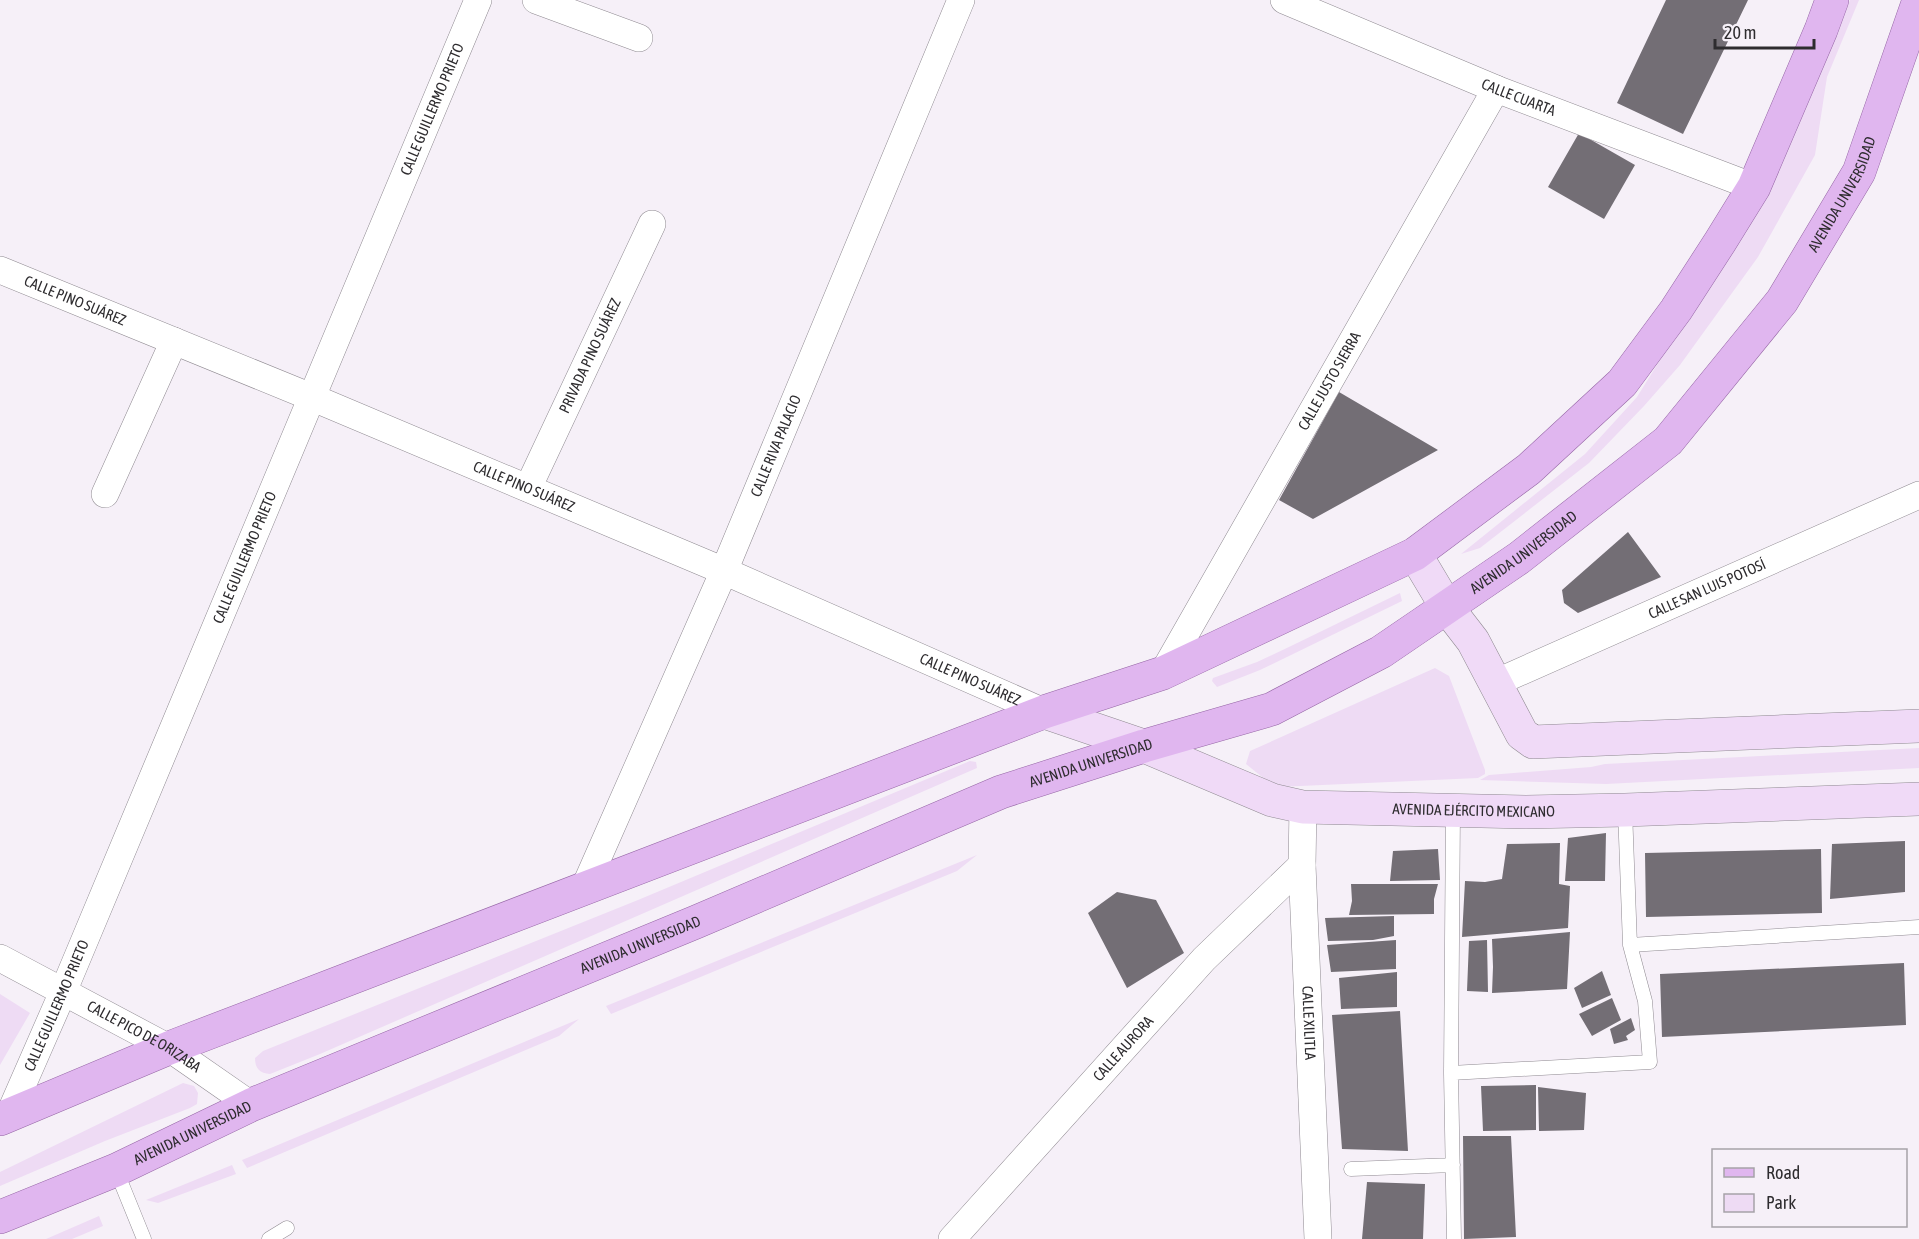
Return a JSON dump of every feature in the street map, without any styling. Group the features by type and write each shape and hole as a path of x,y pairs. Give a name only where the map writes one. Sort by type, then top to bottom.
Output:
{"main road":[{"path":"5,1116 169,1048 1044,712 1163,673 1415,554 1529,469 1622,383 1676,310 1754,187 1832,0"},
{"name":"AVENIDA UNIVERSIDAD","path":"0,1217 116,1170 251,1105 696,922 1000,792 1144,746 1272,709 1381,652 1519,558 1668,441 1782,301 1859,172 1919,0"},
{"path":"1415,554 1446,606 1473,641 1522,734 1533,742 1919,726"},
{"name":"AVENIDA EJÉRCITO MEXICANO","path":"1044,712 1144,746 1272,800 1303,807 1625,810 1919,799"}],"street":[{"name":"CALLE GUILLERMO PRIETO","path":"5,1116 63,992 478,0"},
{"path":"536,0 639,38"},
{"name":"CALLE RIVA PALACIO","path":"584,889 724,570 961,0"},
{"name":"CALLE CUARTA","path":"1284,0 1496,89 1754,187"},
{"name":"CALLE JUSTO SIERRA","path":"1163,673 1496,89"},
{"name":"PRIVADA PINO SUÁREZ","path":"528,489 652,224"},
{"name":"CALLE PINO SUÁREZ","path":"0,270 724,570 1044,712"},
{"path":"105,494 174,341"},
{"name":"CALLE SAN LUIS POTOSÍ","path":"1495,683 1919,495"},
{"name":"CALLE XILITLA","path":"1303,807 1302,865 1318,1239"},
{"name":"CALLE AURORA","path":"952,1239 1204,959 1302,865"},
{"name":"CALLE PICO DE ORIZABA","path":"0,958 169,1048 251,1105"}],"lane":[{"path":"1453,810 1451,1073 1454,1239"},
{"path":"1451,1073 1650,1062 1645,1001 1630,945 1625,810"},
{"path":"1630,945 1919,927"},
{"path":"1351,1169 1453,1165"},
{"path":"116,1170 144,1239"},
{"path":"269,1239 287,1228"}],"green space":[{"path":"1850,0 1859,0 1827,77 1815,155 1758,257 1680,365 1589,463 1480,548 1461,554 1585,454 1637,397 1782,164"},
{"path":"1400,593 1402,601 1260,670 1217,687 1212,681 1213,678 1257,662"},
{"path":"1435,668 1449,676 1485,770 1485,774 1478,778 1278,787 1272,785 1246,764 1250,751"},
{"path":"1919,748 1919,768 1606,784 1480,780 1489,775 1605,764"},
{"path":"970,761 976,762 977,768 320,1054 270,1074 263,1073 257,1068 255,1058 263,1051 638,900"},
{"path":"977,855 957,871 611,1014 606,1006"},
{"path":"0,994 30,1013 0,1065"},
{"path":"579,1019 559,1036 247,1168 242,1160"},
{"path":"183,1083 194,1086 198,1093 197,1104 0,1186 0,1172"},
{"path":"232,1165 236,1174 158,1203 146,1200"},
{"path":"99,1216 103,1226 72,1239 46,1239"}],"building":[{"path":"1666,0 1748,0 1683,134 1617,103"},
{"path":"1579,133 1635,165 1604,219 1548,187"},
{"path":"1339,392 1438,450 1313,519 1279,500"},
{"path":"1628,532 1661,577 1578,613 1564,603 1562,590"},
{"path":"1606,833 1605,881 1565,881 1568,838"},
{"path":"1905,841 1905,892 1830,899 1832,844"},
{"path":"1560,843 1559,884 1570,886 1568,928 1462,937 1465,881 1485,882 1502,879 1507,844"},
{"path":"1438,849 1440,880 1390,881 1393,851"},
{"path":"1821,849 1822,913 1646,917 1645,853"},
{"path":"1351,884 1438,884 1434,899 1434,914 1349,915 1352,901"},
{"path":"1117,892 1156,900 1184,953 1127,988 1088,913"},
{"path":"1394,916 1394,936 1373,940 1328,941 1325,918"},
{"path":"1570,932 1567,989 1492,993 1492,939"},
{"path":"1396,940 1396,969 1331,972 1327,945"},
{"path":"1487,940 1488,992 1467,991 1469,941"},
{"path":"1904,963 1906,1025 1662,1037 1660,974"},
{"path":"1602,971 1611,995 1582,1008 1574,988"},
{"path":"1397,972 1397,1007 1341,1009 1339,978"},
{"path":"1612,998 1621,1020 1592,1036 1579,1014"},
{"path":"1400,1011 1408,1151 1342,1149 1332,1015"},
{"path":"1631,1018 1635,1030 1626,1036 1628,1040 1614,1044 1610,1029"},
{"path":"1536,1085 1536,1130 1483,1131 1481,1086"},
{"path":"1538,1087 1586,1093 1584,1130 1539,1131"},
{"path":"1463,1136 1511,1136 1516,1237 1464,1239"},
{"path":"1367,1182 1425,1184 1423,1239 1362,1239"}]}
